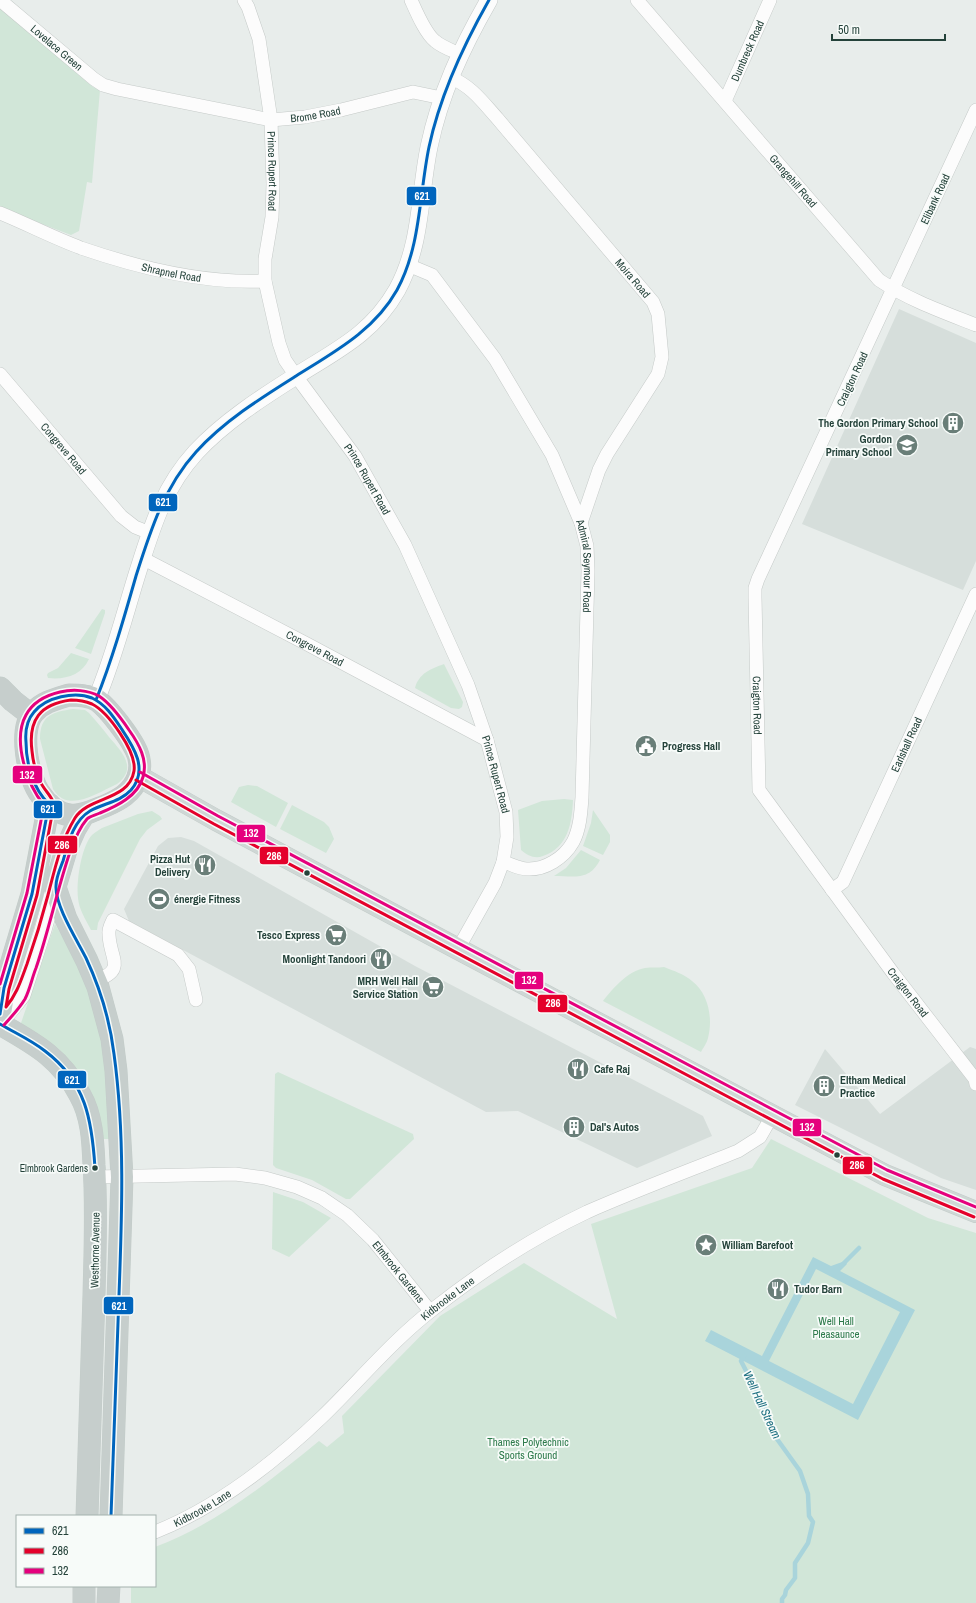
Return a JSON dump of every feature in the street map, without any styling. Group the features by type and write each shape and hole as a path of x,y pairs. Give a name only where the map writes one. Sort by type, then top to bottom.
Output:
{"highway":[{"path":"0,688 13,701 31,715"},
{"path":"68,695 78,695 96,700 113,717 136,748 140,768 135,785 120,799 84,814 69,815 59,812 40,795 29,765 26,737 27,727 31,715 49,701 68,695"},
{"path":"0,1014 3,981 32,894 49,804"},
{"path":"84,814 66,847 55,887 66,919 96,981 106,1014 113,1045 118,1096 122,1177 111,1515"},
{"name":"Westhorne Avenue","path":"0,1023 29,1040 50,1055 69,1076 81,1096 90,1119 95,1177 96,1231 87,1515"},
{"path":"84,1587 84,1603"},
{"path":"108,1603 109,1587"}],"main road":[{"path":"138,776 216,820 772,1116 902,1183 976,1212"}],"street":[{"name":"Lovelace Green","path":"0,0 94,79 103,85 117,89"},
{"name":"Prince Rupert Road","path":"244,0 259,38 271,120 274,184 272,217 265,259 265,281 279,343 286,360 296,376 354,456 405,545 468,685 487,740 506,812 506,838 503,862 495,883 458,949"},
{"path":"411,0 434,40 442,46 460,54"},
{"path":"96,700 106,676 150,533 163,499 178,474 213,435 239,414 357,337 382,312 396,290 408,265 415,244 429,149 442,98 460,54 490,0"},
{"name":"Grangehill Road","path":"638,0 879,280 893,289 976,325"},
{"name":"Dumbreck Road","path":"725,101 770,0"},
{"name":"Moira Road","path":"450,77 463,83 472,90 497,118 653,302 658,314 662,357 658,374 607,454 599,470 581,523"},
{"name":"Brome Road","path":"117,89 271,120 305,117 341,110 413,92 442,98"},
{"name":"Elibank Road","path":"893,289 976,110"},
{"name":"Shrapnel Road","path":"0,213 80,248 150,268 189,276 220,280 265,281"},
{"name":"Admiral Seymour Road","path":"408,265 432,275 495,359 552,455 581,523 587,546 588,571 580,823 573,843 562,856 549,865 535,869 525,869 503,862"},
{"name":"Craigton Road","path":"893,289 755,588 759,790 832,890 976,1080"},
{"name":"Congreve Road","path":"0,374 121,516 135,527 150,533"},
{"name":"Congreve Road","path":"142,558 487,740"},
{"name":"Earlshall Road","path":"832,890 843,882 976,594"},
{"path":"0,1023 22,994 55,887"},
{"path":"96,981 109,975 114,970 115,963 108,934 113,920 178,955 189,969 196,1000"},
{"name":"Kidbrooke Lane","path":"156,1532 185,1518 221,1497 253,1475 290,1446 323,1416 408,1330 463,1286 499,1262 587,1213 738,1151 760,1137 772,1116"},
{"name":"Elmbrook Gardens","path":"95,1177 234,1174 265,1178 297,1187 322,1198 347,1215 373,1240 430,1311"}],"shaded area":[{"name":"Gordon Primary School","path":"899,309 976,343 976,561 963,590 802,524"},
{"path":"181,837 194,841 415,966 703,1116 712,1136 637,1168 518,1111 486,1112 129,921 124,909 158,846 168,838"},
{"path":"970,1047 976,1049 976,1190 941,1178 795,1105 825,1049 880,1114"}],"green space":[{"path":"0,8 93,87 100,90 92,183 87,182 79,231 71,235 0,208"},
{"path":"102,609 105,610 105,613 91,654 75,648"},
{"path":"71,653 89,659 77,673 67,677 48,678 48,673 58,668"},
{"path":"444,664 463,702 462,707 459,709 451,708 415,688 419,679 426,672"},
{"path":"73,709 85,710 89,713 119,748 126,760 127,766 123,778 117,784 92,796 75,801 67,800 59,796 53,789 40,739 42,725 49,716 54,713"},
{"path":"248,785 257,786 288,803 276,827 231,802 239,787"},
{"path":"564,799 573,800 570,826 563,841 558,847 543,856 537,857 529,855 521,850 518,810 542,801"},
{"path":"292,805 324,822 329,827 334,839 326,853 280,829"},
{"path":"593,810 610,835 610,842 603,855 583,846 591,823"},
{"path":"152,811 162,819 147,830 140,839 98,923 97,930 91,930 83,915 78,898 80,865 88,841 93,834 102,828 138,814"},
{"path":"581,850 600,860 596,867 581,876 554,876 566,868"},
{"path":"55,924 75,959 100,1026 113,1139 102,1139 91,1092 81,1076 22,1026 21,1023"},
{"path":"664,967 679,973 698,986 706,1000 710,1015 710,1023 707,1042 701,1052 603,1001 627,976 645,968"},
{"path":"278,1072 413,1134 414,1139 350,1199 346,1199 312,1180 276,1168 273,1165 275,1074"},
{"path":"771,1139 928,1218 976,1233 976,1603 131,1603 131,1587 156,1587 156,1547 178,1538 221,1514 281,1472 319,1441 327,1447 344,1433 342,1416 440,1316 524,1263 617,1319 591,1224 752,1168"},
{"path":"273,1192 303,1202 331,1218 289,1257 272,1249"}],"water":[{"path":"813,1257 831,1266 845,1261 847,1264 840,1271 915,1310 858,1420 705,1341 711,1330 762,1356","holes":["816,1269 900,1312 853,1404 769,1361"]}],"waterway":[{"name":"Well Hall Stream","path":"841,1266 859,1248"},
{"name":"Well Hall Stream","path":"744,1356 741,1361 762,1402 777,1439 800,1471 808,1494 809,1516 813,1522 808,1543 795,1563 795,1578 786,1590 782,1603"}],"transit line":[{"name":"621","path":"96,700 113,654 136,576 159,511 175,480 185,466 196,452 231,420 339,349 365,329 388,304 397,290 411,256 429,147 439,109 461,53 489,0"},
{"name":"132","path":"0,984 27,893 44,805 32,786 23,762 21,749 22,725 32,706 45,697 65,691 90,692 99,696 108,703 133,735 142,752 144,764 143,777 137,790 126,800 88,818 79,830 65,866 41,954 25,999 4,1025"},
{"name":"621","path":"0,1014 4,988 32,894 49,804 39,791 29,767 26,750 27,726 34,712 46,702 69,695 85,696 97,701 112,715 130,742 139,766 139,774 136,782 127,794 117,800 95,808 84,815 79,821 69,840 56,883 59,903 72,933 86,958 104,1005 112,1042 120,1114 122,1205 111,1515"},
{"name":"286","path":"71,700 92,704 106,715 120,733 126,744 134,763 134,771 131,781 125,788 81,811 70,827 59,855 41,921 21,981 6,1007 9,989 37,895 54,804 38,777 32,751 32,731 34,722 38,715 44,710 51,705 71,700"},
{"name":"132","path":"140,772 218,816 887,1170 976,1207"},
{"name":"286","path":"136,780 214,824 883,1179 974,1217"},
{"name":"621","path":"0,1024 40,1047 59,1063 70,1076 78,1089 89,1118 95,1168"}],"place":[{"name":"The Gordon Primary School","path":"953,423"},
{"name":"Gordon Primary School","path":"907,445"},
{"name":"Progress Hall","path":"646,746"},
{"name":"Pizza Hut Delivery","path":"205,865"},
{"name":"énergie Fitness","path":"159,899"},
{"name":"Tesco Express","path":"336,935"},
{"name":"Moonlight Tandoori","path":"381,959"},
{"name":"MRH Well Hall Service Station","path":"433,987"},
{"name":"Cafe Raj","path":"578,1069"},
{"name":"Eltham Medical Practice","path":"824,1086"},
{"name":"Dal's Autos","path":"574,1127"},
{"name":"Elmbrook Gardens","path":"95,1168"},
{"name":"William Barefoot","path":"706,1245"},
{"name":"Tudor Barn","path":"778,1289"}],"park label":[{"name":"Well Hall Pleasaunce","path":"836,1327"},
{"name":"Thames Polytechnic Sports Ground","path":"528,1448"}]}
